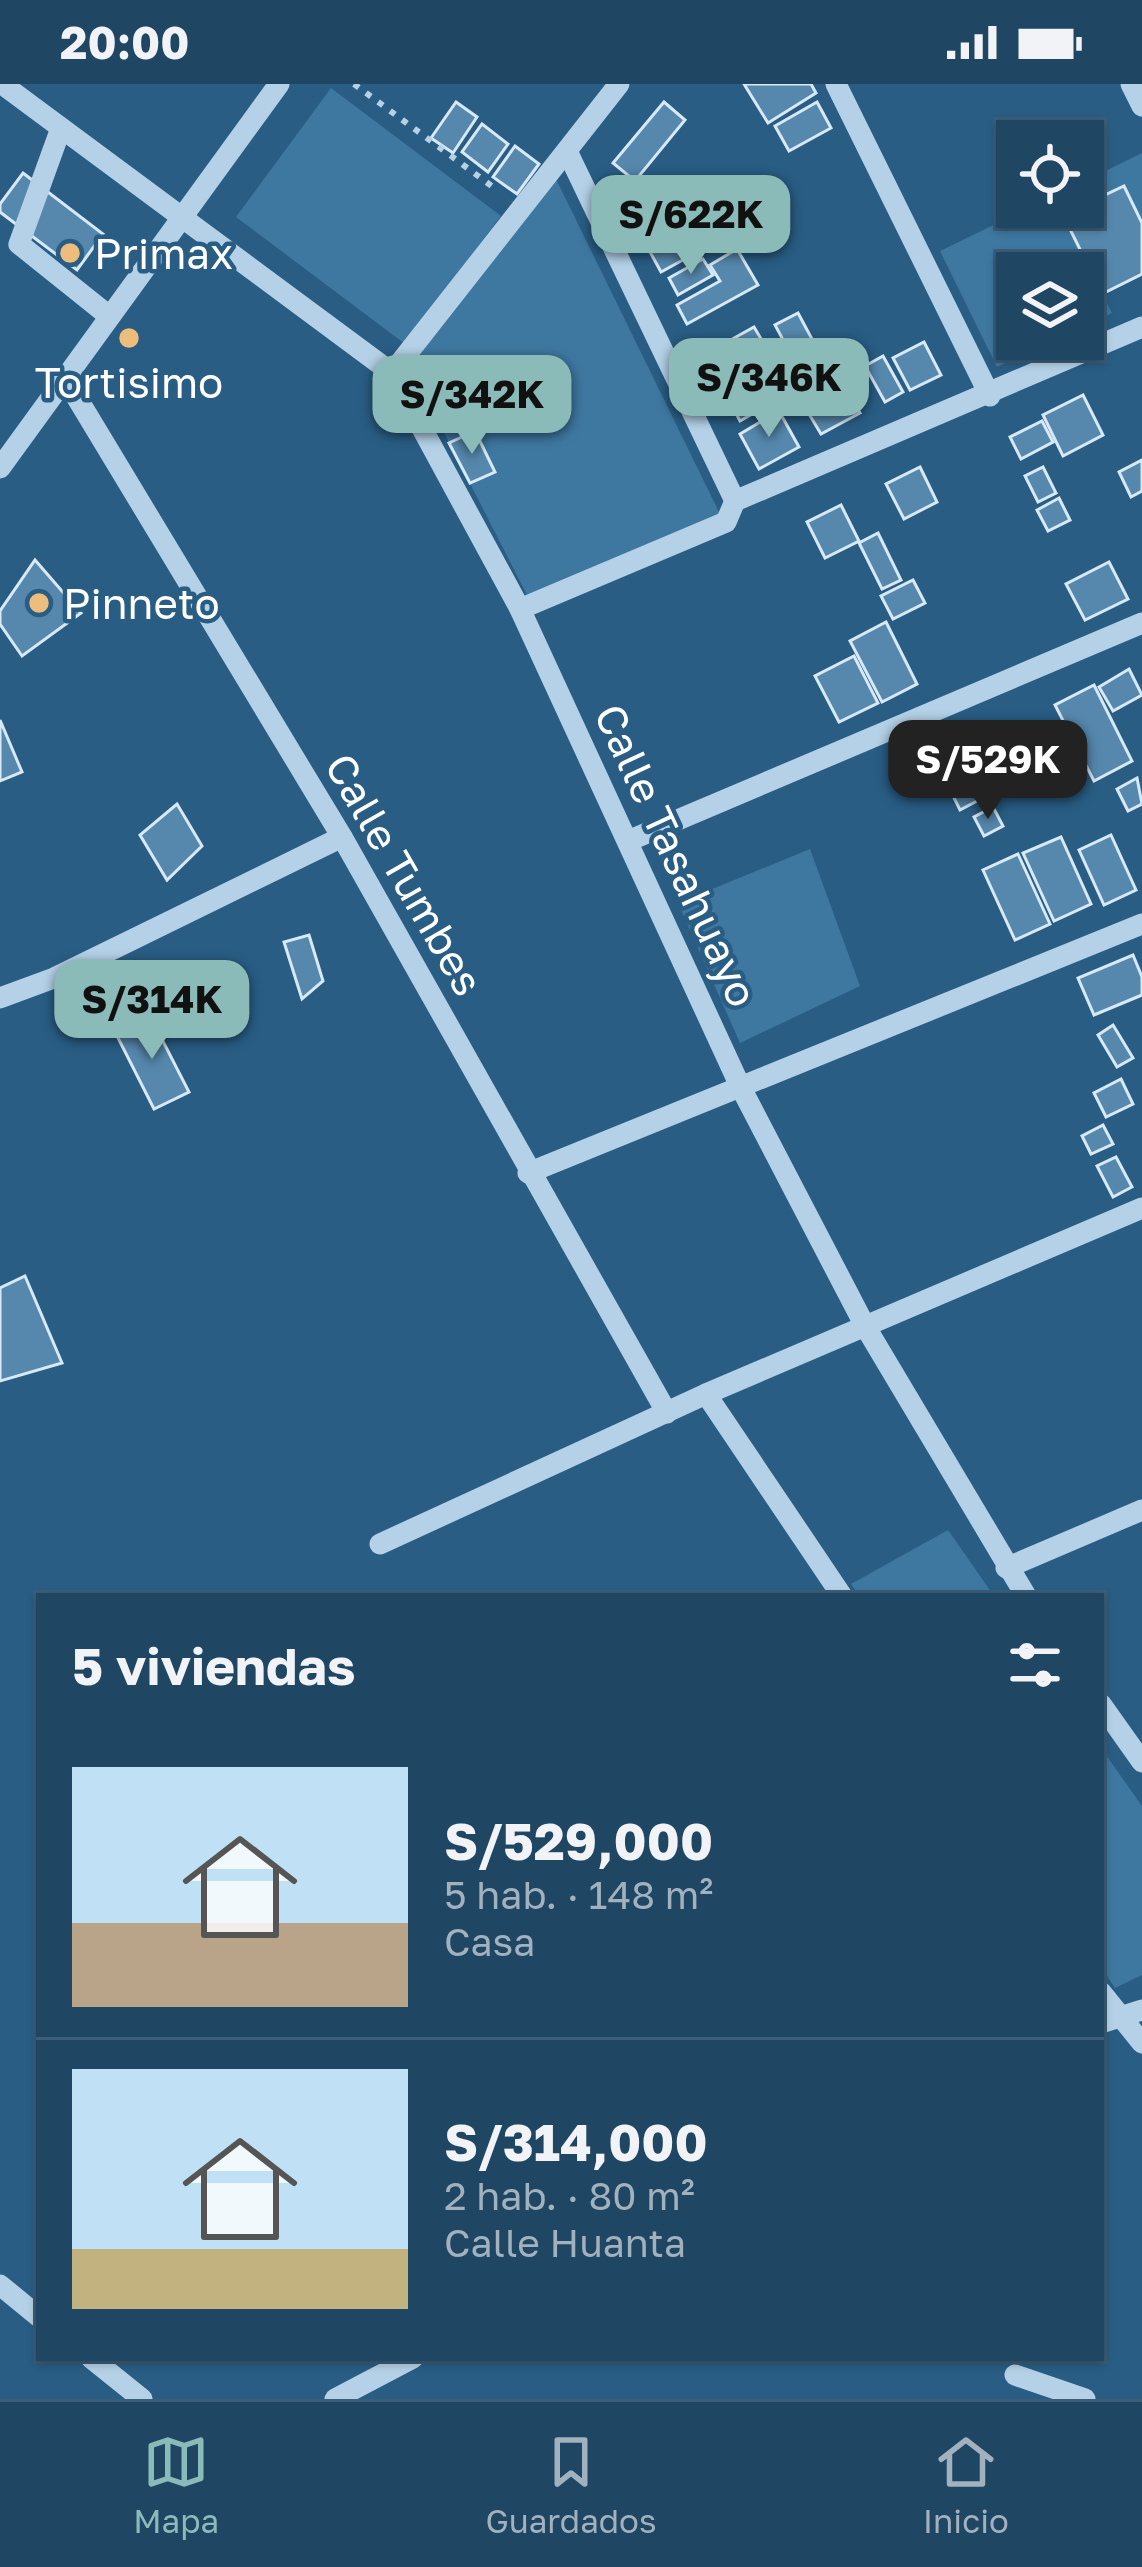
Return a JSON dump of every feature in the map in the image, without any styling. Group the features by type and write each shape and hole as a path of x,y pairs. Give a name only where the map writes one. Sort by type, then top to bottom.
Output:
{"street":[{"name":"Calle Tasahuayo","path":"2,84 392,373 520,609 740,1086 865,1326 1024,1593"},
{"path":"0,469 279,84"},
{"path":"392,373 619,84"},
{"path":"836,84 990,396"},
{"path":"1132,84 1142,106"},
{"path":"61,128 20,244 109,316"},
{"path":"567,151 735,501"},
{"path":"520,609 726,522 735,501 990,396 1142,327"},
{"name":"Calle Tumbes","path":"65,378 342,837 667,1413"},
{"path":"628,841 1142,623"},
{"path":"0,998 54,978 342,837"},
{"path":"528,1173 1142,924"},
{"path":"380,1544 706,1394 1142,1208"},
{"path":"706,1394 840,1593"},
{"path":"1006,1568 1142,1510"},
{"path":"1104,1708 1142,1762"},
{"path":"1110,2021 1142,2010"},
{"path":"1110,2021 1142,2043"},
{"path":"0,2285 36,2315"},
{"path":"95,2361 142,2399"},
{"path":"334,2399 407,2361"},
{"path":"1015,2375 1085,2399"}],"path":[{"path":"354,84 520,207"}],"shaded area":[{"path":"331,88 501,216 405,344 236,217"},
{"path":"1142,153 1142,223 1124,186 1104,195 1104,172"},
{"path":"556,179 721,516 528,597 410,366"},
{"path":"996,224 996,228 1070,228 1082,252 996,252 996,360 1012,360 997,367 940,251"},
{"path":"810,849 860,986 740,1043 678,903"},
{"path":"948,1530 992,1593 857,1593 851,1584"},
{"path":"1104,1752 1142,1806 1142,1975 1115,1988 1104,1972"}],"building":[{"path":"744,84 811,84 816,93 768,123"},
{"path":"456,102 477,117 453,153 431,138"},
{"path":"664,102 685,120 635,181 613,163"},
{"path":"817,102 831,128 789,151 775,126"},
{"path":"482,124 508,144 488,172 462,152"},
{"path":"515,146 539,164 517,194 493,177"},
{"path":"23,173 103,234 77,270 0,212 0,204"},
{"path":"1124,186 1142,223 1142,274 1104,293 1104,252 1081,252 1069,228 1104,228 1104,196"},
{"path":"703,206 721,239 661,272 643,239"},
{"path":"737,249 758,285 687,324 677,305 720,281 710,265"},
{"path":"703,259 713,275 678,295 669,278"},
{"path":"798,313 812,339 789,351 775,325"},
{"path":"754,327 773,359 719,389 700,357"},
{"path":"924,342 941,375 910,390 893,358"},
{"path":"883,356 903,392 885,402 865,366"},
{"path":"782,362 796,389 740,421 725,393"},
{"path":"848,392 860,413 821,434 809,414"},
{"path":"1083,395 1103,435 1063,456 1043,415"},
{"path":"779,411 799,447 759,469 740,434"},
{"path":"1042,421 1053,442 1021,459 1010,437"},
{"path":"475,431 495,472 470,483 449,443"},
{"path":"1142,460 1142,491 1131,497 1119,472"},
{"path":"920,467 937,502 904,519 886,484"},
{"path":"1043,467 1056,493 1038,502 1025,476"},
{"path":"1059,498 1070,520 1048,531 1037,510"},
{"path":"841,505 859,541 825,558 807,522"},
{"path":"878,533 901,580 882,589 859,543"},
{"path":"35,560 81,613 22,656 0,624 0,611"},
{"path":"1109,562 1128,599 1085,620 1066,584"},
{"path":"913,580 925,603 893,619 881,596"},
{"path":"886,622 917,684 882,702 850,641"},
{"path":"854,656 878,703 839,722 815,676"},
{"path":"1129,669 1142,695 1113,711 1099,687"},
{"path":"1094,685 1132,761 1094,781 1055,705"},
{"path":"0,720 22,772 0,781"},
{"path":"959,734 990,794 960,810 930,749"},
{"path":"1137,778 1142,804 1128,811 1117,789"},
{"path":"177,804 202,846 167,880 140,835"},
{"path":"993,807 1003,826 984,836 974,817"},
{"path":"1111,835 1136,890 1104,905 1079,850"},
{"path":"1061,837 1091,904 1054,921 1023,853"},
{"path":"1018,854 1050,924 1015,940 983,870"},
{"path":"309,935 323,981 302,999 284,942"},
{"path":"1133,955 1142,977 1142,995 1094,1015 1078,978"},
{"path":"149,1014 189,1092 154,1109 115,1032"},
{"path":"1113,1025 1133,1058 1117,1067 1098,1035"},
{"path":"1121,1079 1133,1104 1106,1117 1094,1093"},
{"path":"1103,1125 1113,1144 1091,1154 1082,1136"},
{"path":"1116,1157 1132,1187 1113,1197 1097,1166"},
{"path":"25,1276 62,1363 0,1381 0,1288"}],"place":[{"name":"Primax","path":"70,253"},
{"name":"Tortisimo","path":"129,338"},
{"name":"Pinneto","path":"39,603"}]}
